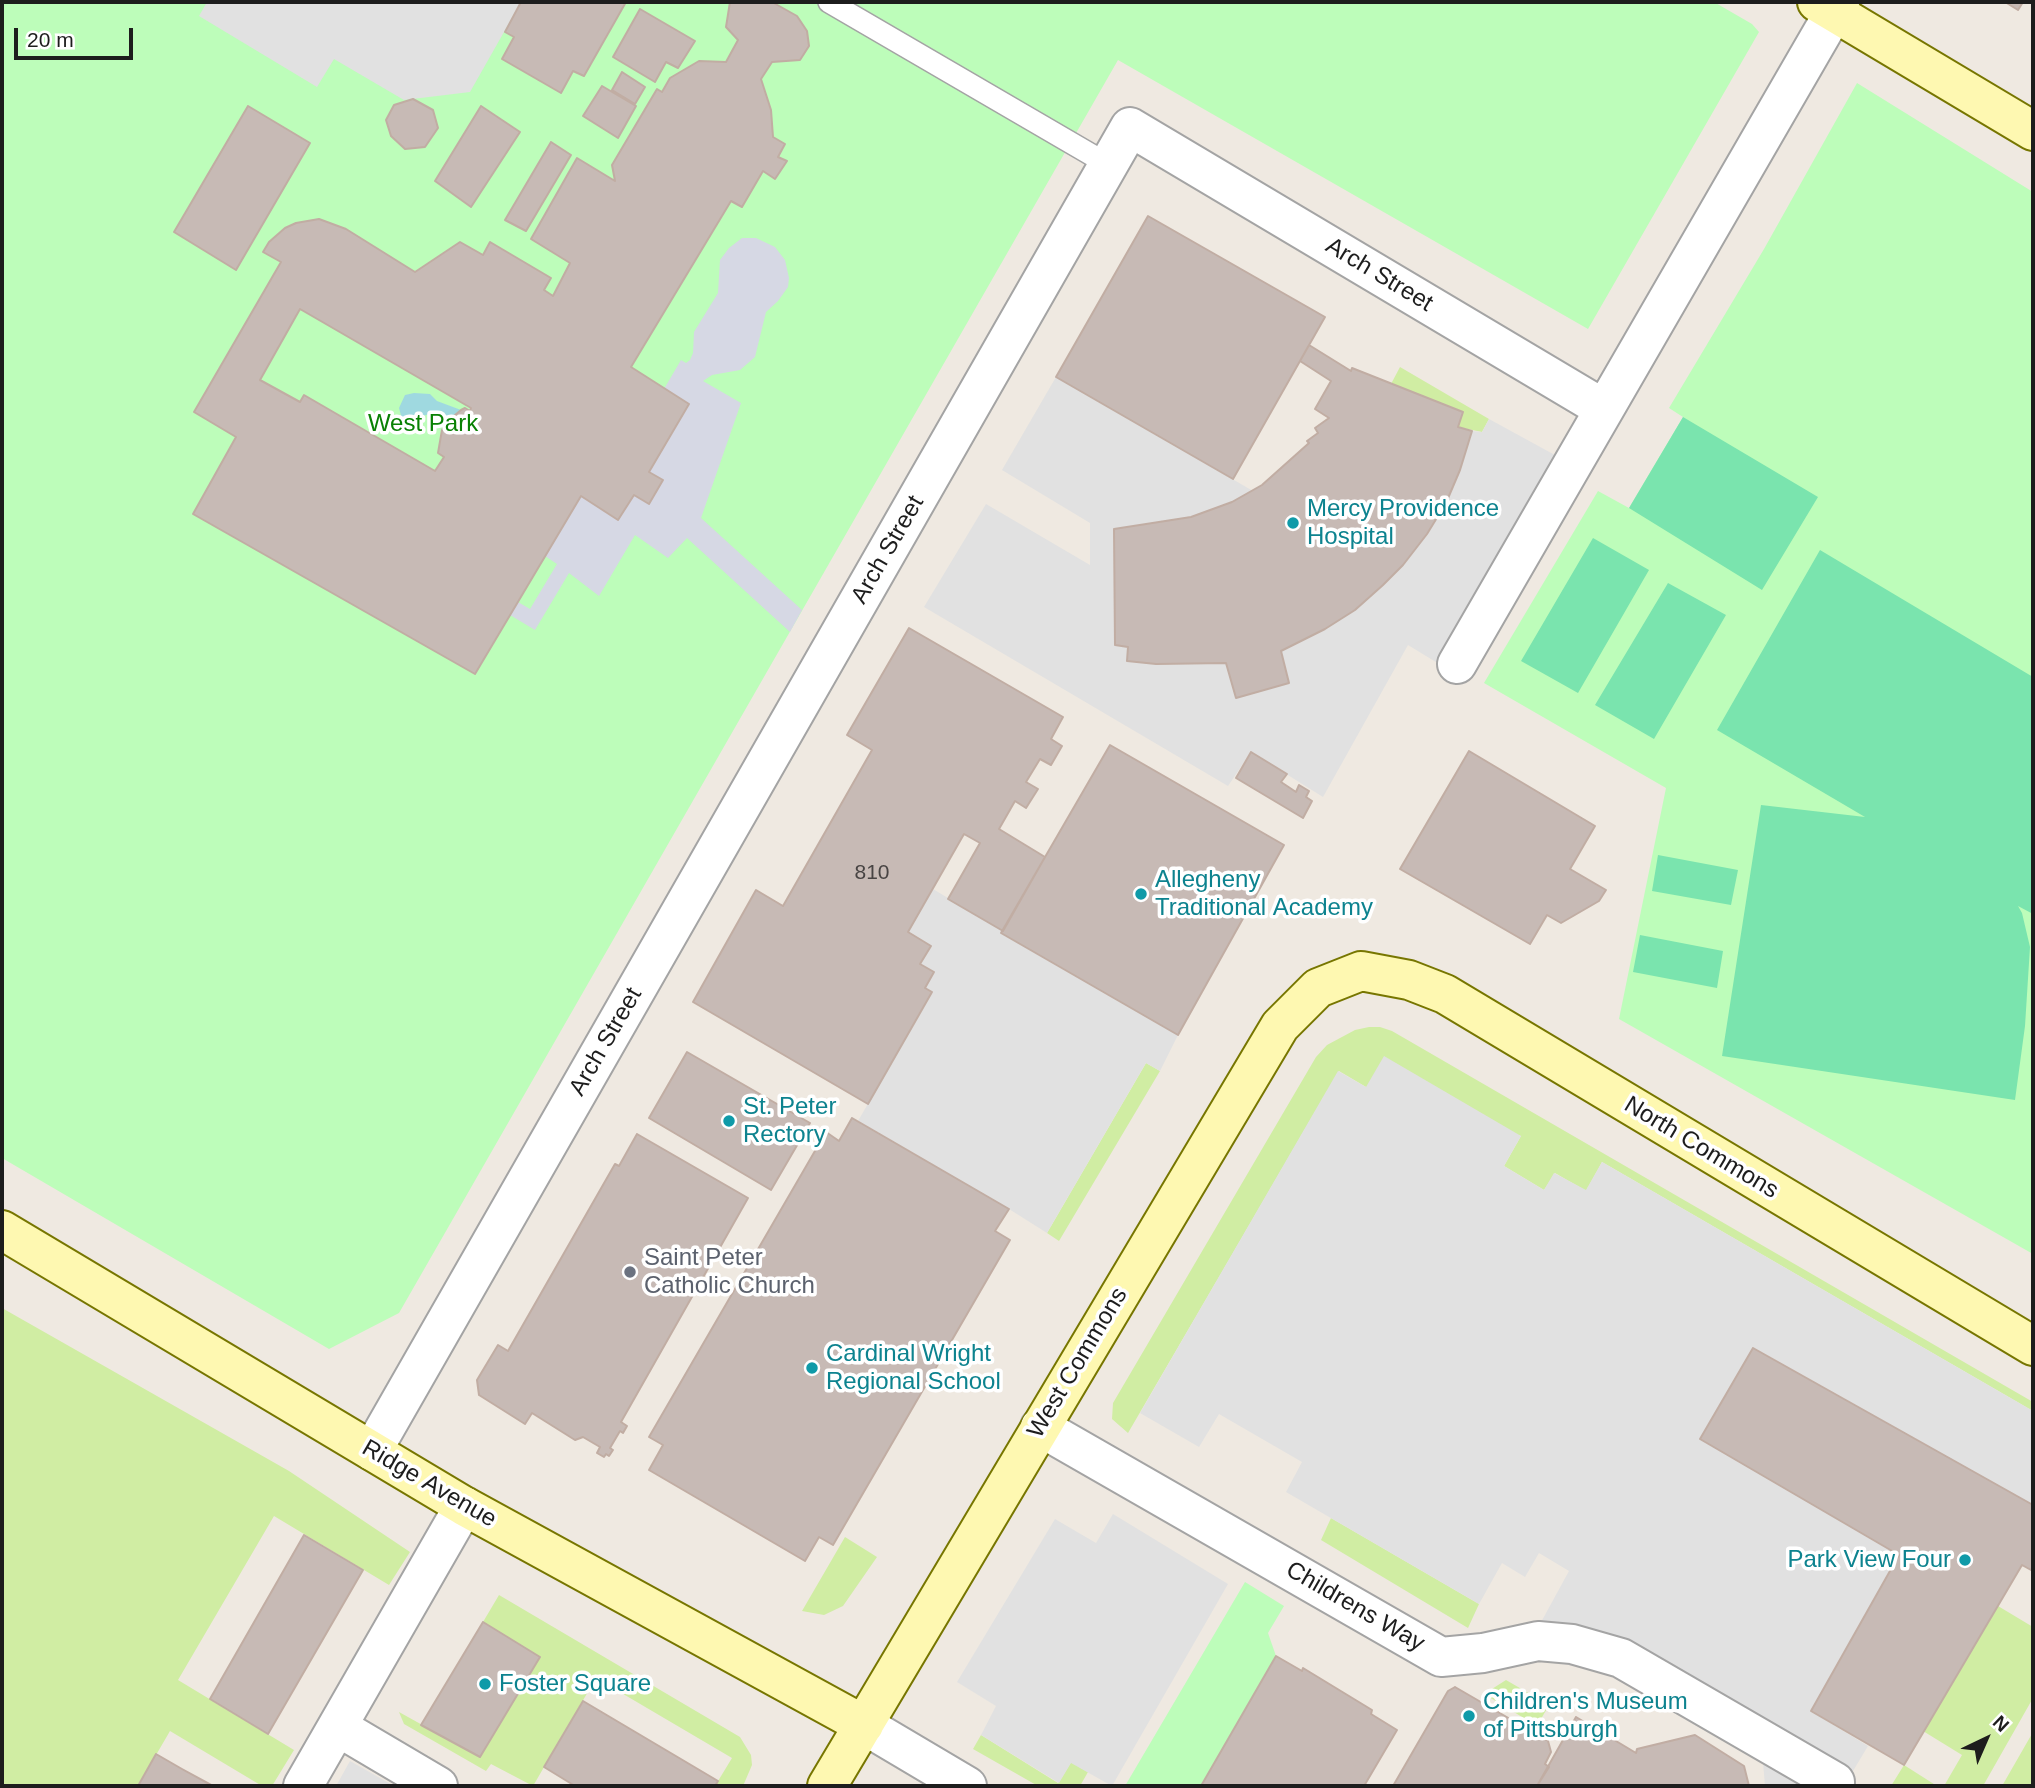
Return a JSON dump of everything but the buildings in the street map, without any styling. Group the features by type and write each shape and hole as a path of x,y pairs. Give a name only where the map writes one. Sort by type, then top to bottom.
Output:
{"main road":[{"path":"1831,5 2033,131"},
{"name":"North Commons","path":"1361,971 1409,980 1445,994 2033,1346"},
{"name":"West Commons","path":"827,1786 1280,1026 1318,988 1361,971"},
{"name":"Ridge Avenue","path":"2,1230 464,1506 864,1725"}],"street":[{"path":"1457,664 1831,5"},
{"name":"Arch Street","path":"372,1451 1130,127 1604,409"},
{"name":"Childrens Way","path":"1040,1427 1441,1657 1483,1653 1538,1642 1572,1644 1621,1658 1835,1782"},
{"path":"303,1786 464,1506"},
{"path":"864,1725 967,1786"},
{"path":"338,1727 438,1786"}],"lane":[{"path":"829,2 1109,165"}],"green space":[{"name":"West Park","path":"2,2 1714,2 1752,24 1759,32 1588,329 1118,60 399,1313 329,1349 2,1158"},
{"path":"1857,83 2033,192 2033,1254 1619,1019 1666,788 1484,683 1598,491 1629,508 1683,417 1669,408 1764,249"},
{"path":"1400,367 1489,419 1482,432 1458,427 1463,412 1391,384"},
{"path":"1683,417 1818,497 1762,590 1629,508"},
{"path":"1593,538 1649,570 1578,693 1521,661"},
{"path":"1820,550 2033,677 2033,914 2018,906 2030,947 2025,1026 2015,1100 1722,1056 1761,805 1865,817 1717,730"},
{"path":"1668,583 1726,615 1654,739 1595,705"},
{"path":"1658,855 1738,870 1731,905 1652,891"},
{"path":"1640,935 1723,951 1717,988 1633,972"},
{"path":"1369,1027 1392,1031 2033,1402 2033,1411 1602,1162 1586,1191 1555,1173 1544,1190 1504,1166 1521,1136 1366,1087 1339,1071 1128,1433 1112,1419 1113,1403 1316,1057 1327,1045 1355,1030"},
{"path":"1146,1063 1160,1071 1059,1241 1047,1233"},
{"path":"2,1308 289,1471 410,1552 389,1585 274,1516 178,1680 294,1750 272,1786 262,1786 170,1731 138,1786 2,1786"},
{"path":"1331,1518 1479,1604 1468,1628 1321,1540"},
{"path":"845,1537 877,1557 843,1606 824,1615 802,1611"},
{"path":"1245,1582 1284,1606 1268,1633 1276,1656 1201,1786 1125,1786"},
{"path":"499,1595 740,1737 751,1755 752,1765 743,1786 715,1786 732,1758 596,1678 533,1786 491,1764 486,1771 404,1724 399,1712 480,1757 540,1657 483,1622"},
{"path":"1998,1606 2033,1627 2033,1698 1983,1786 1944,1786 1962,1755 1923,1731"},
{"path":"1506,1680 1549,1705 1537,1726 1484,1694"},
{"path":"2033,1732 2033,1786 2002,1786"},
{"path":"981,1735 1058,1783 1071,1762 1088,1772 1080,1786 1038,1786 973,1749"},
{"path":"1904,1765 1937,1786 1891,1786"}],"shaded area":[{"path":"207,2 521,2 470,92 404,100 334,59 317,87 199,16"},
{"path":"742,238 756,238 775,247 785,260 788,287 766,312 755,357 740,370 712,375 703,381 741,403 701,518 802,610 790,632 687,538 668,558 635,535 599,596 569,573 535,630 510,615 518,602 530,609 557,564 545,556 581,496 618,520 634,495 650,503 662,480 649,472 689,404 664,389 681,360 686,363 690,360 694,332 718,293 720,260 729,248"},
{"path":"1056,377 1253,491 1191,517 1114,530 1115,645 1128,647 1127,661 1156,664 1226,663 1237,698 1289,683 1281,651 1355,610 1403,565 1446,503 1472,431 1482,432 1489,419 1564,460 1592,469 1467,681 1408,645 1323,797 1251,752 1228,786 924,607 986,504 1090,565 1090,523 1002,470"},
{"path":"933,889 1003,931 1002,934 1178,1035 1160,1071 1146,1063 1047,1233 858,1121 932,993 925,988 920,964 931,946 908,932"},
{"path":"1384,1056 1521,1136 1504,1166 1544,1190 1554,1173 1586,1190 1602,1162 2033,1411 2033,1505 1754,1348 1700,1439 1899,1555 1811,1711 1868,1746 1844,1786 1765,1786 1763,1762 1605,1671 1522,1657 1569,1571 1539,1553 1525,1577 1502,1563 1479,1604 1286,1492 1302,1462 1219,1414 1199,1447 1140,1413 1338,1071 1366,1087"},
{"path":"1113,1514 1228,1584 1112,1786 1071,1763 1059,1783 981,1735 996,1706 957,1682 1055,1519 1096,1543"},
{"path":"350,1761 394,1786 336,1786"}],"water":[{"path":"430,394 437,401 461,410 448,421 435,412 414,419 402,419 399,408 405,395"}],"place":[{"name":"Mercy Providence Hospital","path":"1293,523"},
{"name":"Allegheny Traditional Academy","path":"1141,894"},
{"name":"St. Peter Rectory","path":"729,1121"},
{"name":"Saint Peter Catholic Church","path":"630,1272"},
{"name":"Cardinal Wright Regional School","path":"812,1368"},
{"name":"Park View Four","path":"1965,1560"},
{"name":"Foster Square","path":"485,1684"},
{"name":"Children's Museum of Pittsburgh","path":"1469,1716"}]}
